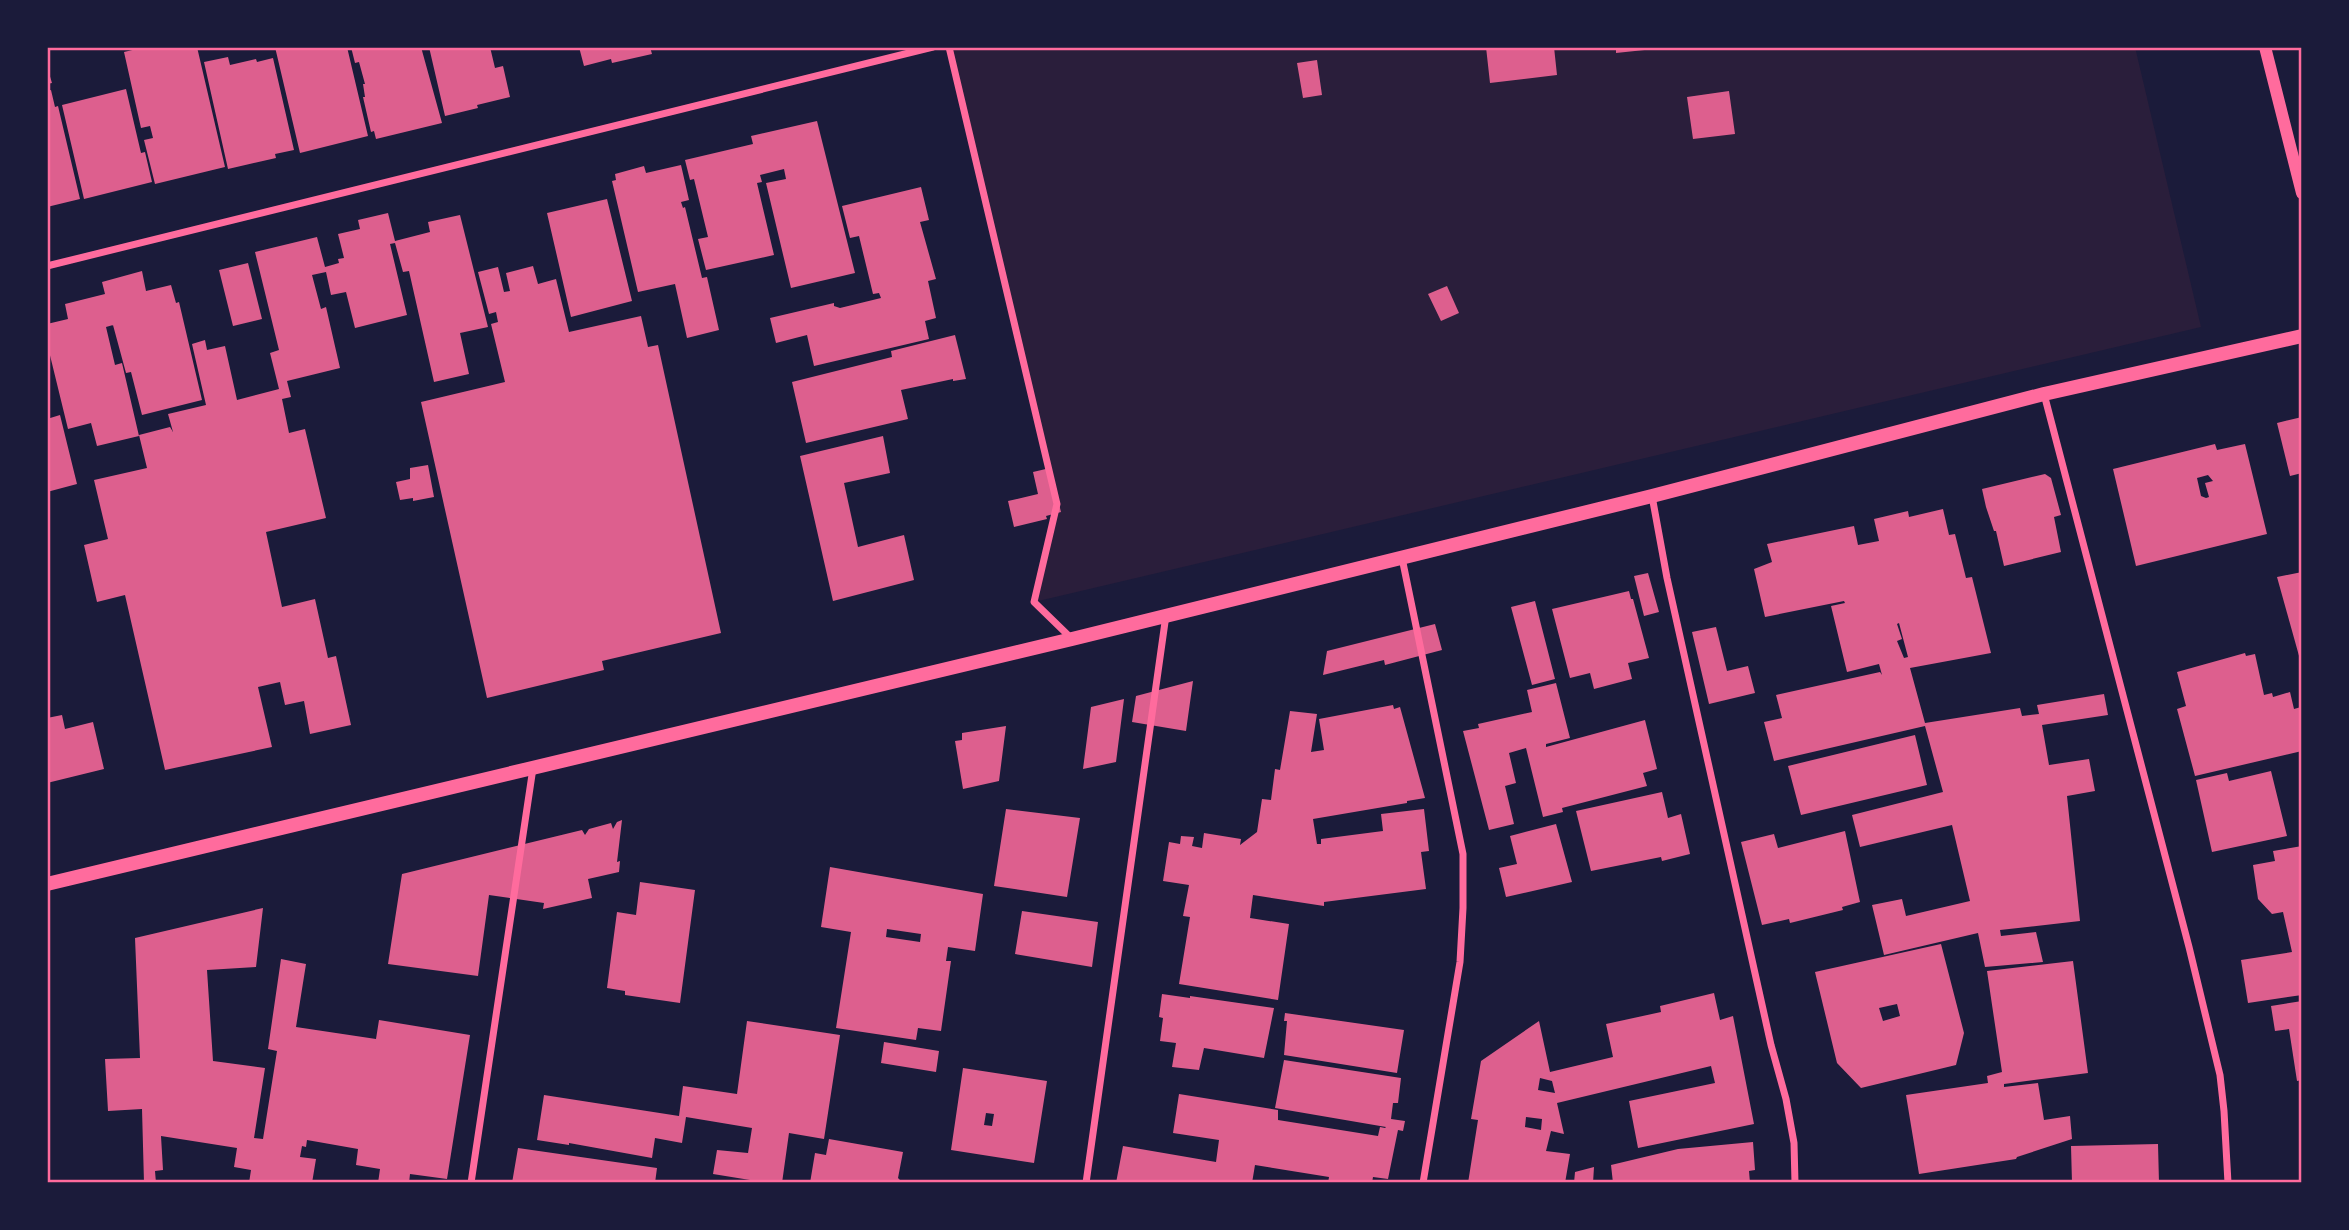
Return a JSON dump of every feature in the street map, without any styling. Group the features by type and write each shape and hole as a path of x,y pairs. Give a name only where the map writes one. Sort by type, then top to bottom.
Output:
{"main road":[{"path":"47,884 1072,639 1652,496 2044,394 2302,337"}],"street":[{"path":"47,266 933,47"},
{"path":"949,47 1057,504 1034,602 1072,639"},
{"path":"2265,47 2302,193"},
{"path":"2044,394 2220,1075 2228,1183"},
{"path":"1652,496 1667,578 1762,1005 1786,1099 1794,1143 1795,1183"},
{"path":"1402,558 1463,853 1460,962 1423,1183"},
{"path":"1086,1183 1167,614"},
{"path":"471,1183 533,766"}],"shaded area":[{"path":"949,47 2135,47 2201,327 1034,602 1057,504"}],"building":[{"path":"145,47 197,47 225,167 155,184 144,140 153,138 150,126 141,128 124,52"},
{"path":"275,47 347,47 368,136 300,153"},
{"path":"351,47 421,47 442,123 376,139 374,131 371,132 363,97 365,84 359,62 355,63"},
{"path":"429,47 490,47 495,68 503,66 510,97 445,116"},
{"path":"579,47 650,47 652,54 612,63 611,59 584,66"},
{"path":"1486,47 1554,47 1557,75 1490,83"},
{"path":"1616,47 1654,47 1654,49 1616,53"},
{"path":"228,57 230,65 273,58 294,150 275,154 276,158 228,169 204,62"},
{"path":"1317,60 1322,95 1303,98 1297,63"},
{"path":"47,67 52,83 47,84"},
{"path":"126,89 141,153 145,152 152,182 84,199 62,105"},
{"path":"51,90 55,107 58,106 80,199 47,207 47,91"},
{"path":"1729,91 1735,134 1693,139 1687,97"},
{"path":"817,121 855,273 791,288 766,183 786,179 784,169 760,175 762,182 757,183 774,255 706,270 698,239 708,237 694,179 690,180 685,160 753,144 751,136"},
{"path":"681,165 689,200 681,202 683,208 685,207 702,278 707,277 719,330 687,338 675,284 638,292 612,181 616,180 615,174 644,166 646,173"},
{"path":"921,187 929,220 920,222 936,279 928,281 936,318 925,321 929,339 814,366 807,335 776,343 770,318 834,303 834,306 840,308 881,298 879,293 873,294 859,236 850,238 842,206"},
{"path":"607,199 632,301 571,317 547,213"},
{"path":"388,213 395,241 430,232 428,222 460,215 488,327 460,333 469,374 434,382 409,271 403,272 395,243 390,244 407,315 355,328 346,292 331,295 326,272 312,275 321,309 326,307 340,368 287,381 291,397 282,399 289,433 305,429 326,518 266,532 282,607 315,599 328,658 336,656 351,725 310,734 304,701 285,705 280,682 258,687 272,747 165,770 125,595 97,602 84,545 108,539 94,480 147,468 139,435 170,427 173,432 168,414 206,405 192,344 205,340 207,350 225,346 237,400 279,389 270,353 279,350 255,252 317,237 325,267 339,263 338,259 344,258 338,234 360,229 358,220"},
{"path":"248,263 262,319 233,326 219,270"},
{"path":"533,266 538,284 556,279 569,332 641,316 648,347 658,345 721,633 602,661 604,670 487,698 421,402 505,382 491,324 498,322 496,312 489,314 478,272 498,267 504,292 510,291 506,273"},
{"path":"142,271 146,291 171,285 176,303 179,302 202,400 142,415 131,372 126,373 113,325 106,327 115,365 122,363 139,436 97,446 91,423 68,429 47,343 47,324 68,319 65,304 105,294 102,282"},
{"path":"1447,286 1459,313 1441,321 1428,294"},
{"path":"955,335 966,379 953,379 901,390 908,419 806,443 792,382 892,357 891,351"},
{"path":"60,415 77,484 47,492 47,419"},
{"path":"2302,417 2302,473 2290,476 2277,423"},
{"path":"883,436 890,473 844,483 858,547 904,535 914,580 833,601 800,456"},
{"path":"2215,444 2217,450 2245,444 2267,534 2136,566 2113,469","holes":["2208,475 2213,481 2205,483 2209,497 2201,496 2197,478"]},
{"path":"428,465 434,497 413,501 413,498 400,500 396,482 410,479 410,468"},
{"path":"1050,468 1061,512 1046,516 1047,519 1014,527 1008,501 1038,494 1033,472"},
{"path":"2045,474 2051,478 2061,515 2054,517 2061,552 2004,566 1982,489"},
{"path":"1943,509 1949,535 1955,534 1966,578 1972,577 1991,653 1910,668 1925,723 2020,708 2022,716 2039,714 2037,705 2104,694 2108,715 2042,725 2049,765 2089,759 2095,791 2067,796 2080,921 2000,930 2001,936 2036,932 2043,962 1985,967 1978,933 1884,955 1872,905 1902,899 1906,916 1970,901 1952,825 1860,847 1852,815 1943,792 1925,726 1774,761 1764,722 1782,718 1776,695 1880,672 1882,675 1879,664 1847,672 1831,606 1845,603 1844,601 1765,617 1754,569 1772,562 1767,544 1854,526 1858,545 1879,541 1874,519 1908,511 1909,517","holes":["1899,623 1908,657 1904,658 1897,641 1902,639 1897,624"]},
{"path":"2302,572 2302,663 2301,663 2277,577"},
{"path":"1648,573 1659,612 1644,616 1634,576"},
{"path":"1629,591 1649,658 1628,663 1632,679 1594,689 1590,673 1570,678 1552,609"},
{"path":"1535,601 1555,679 1532,685 1511,607"},
{"path":"1435,624 1442,650 1385,665 1384,660 1323,675 1327,651"},
{"path":"1716,627 1727,671 1748,666 1755,693 1709,704 1692,632"},
{"path":"2245,653 2246,656 2255,654 2264,695 2272,693 2273,697 2290,692 2294,709 2301,707 2302,751 2195,776 2177,709 2186,706 2177,672"},
{"path":"1193,681 1186,731 1132,722 1136,696"},
{"path":"1556,683 1570,738 1546,744 1546,747 1645,720 1657,769 1643,773 1647,786 1562,808 1563,812 1543,817 1526,748 1509,753 1516,783 1505,786 1514,824 1489,830 1463,731 1479,728 1478,724 1532,712 1527,690"},
{"path":"1124,699 1116,762 1083,769 1091,707"},
{"path":"1393,705 1394,709 1400,707 1425,798 1313,819 1317,844 1321,844 1321,839 1383,831 1381,814 1424,809 1429,851 1421,852 1426,889 1324,902 1324,906 1253,895 1250,918 1289,924 1278,1000 1179,984 1190,917 1183,916 1189,885 1163,881 1169,842 1180,844 1181,836 1194,837 1192,846 1202,848 1204,833 1241,839 1240,845 1257,832 1262,799 1271,800 1275,769 1280,770 1290,711 1317,714 1311,752 1324,750 1319,719"},
{"path":"62,715 65,729 93,722 104,769 47,783 47,718"},
{"path":"1006,726 999,781 963,789 955,741 962,740 962,733"},
{"path":"1915,735 1927,785 1801,815 1788,766"},
{"path":"2271,771 2287,836 2212,852 2196,780 2227,773 2229,781"},
{"path":"1662,792 1668,818 1681,814 1690,854 1662,861 1661,857 1591,871 1576,811"},
{"path":"1006,809 1080,818 1067,897 994,886"},
{"path":"622,820 617,862 620,861 619,872 588,879 592,898 543,909 544,903 489,895 478,976 388,964 402,874 582,830 585,835 589,829 611,823 613,829 617,822"},
{"path":"1556,824 1572,882 1506,897 1499,868 1517,864 1510,836"},
{"path":"1845,831 1860,902 1842,907 1843,910 1790,923 1789,919 1762,925 1741,842 1774,834 1778,848"},
{"path":"2302,846 2302,995 2248,1003 2241,960 2292,952 2283,912 2272,914 2258,899 2253,865 2275,861 2273,851"},
{"path":"830,867 983,894 975,951 948,947 946,961 951,961 941,1031 918,1028 916,1040 836,1028 851,932 821,927","holes":["887,929 921,934 920,942 886,937"]},
{"path":"640,882 695,890 680,1003 625,995 625,991 607,988 617,912 636,915"},
{"path":"263,908 256,967 207,970 213,1061 265,1068 254,1138 263,1139 277,1051 268,1049 281,959 306,964 296,1027 376,1039 379,1020 470,1035 447,1179 410,1174 409,1183 378,1183 380,1169 356,1165 358,1149 307,1140 306,1147 302,1146 300,1157 316,1159 312,1183 249,1183 251,1170 234,1167 237,1148 161,1136 163,1170 155,1171 156,1183 144,1183 142,1109 108,1111 105,1059 140,1058 135,938"},
{"path":"1022,911 1098,922 1092,967 1015,954"},
{"path":"1941,944 1964,1033 1956,1065 1861,1088 1837,1063 1815,972","holes":["1897,1004 1900,1016 1883,1021 1879,1008"]},
{"path":"2073,961 2088,1073 2004,1084 2004,1087 2038,1083 2044,1120 2070,1116 2072,1139 2016,1159 1919,1174 1906,1095 1988,1083 1987,1076 2002,1072 1987,971"},
{"path":"1714,993 1720,1020 1733,1016 1754,1124 1638,1148 1629,1101 1715,1083 1711,1066 1557,1103 1564,1134 1551,1131 1546,1151 1570,1154 1565,1183 1468,1183 1478,1120 1471,1119 1481,1061 1539,1021 1550,1072 1613,1057 1606,1024 1661,1012 1660,1006","holes":["1540,1078 1552,1081 1555,1093 1538,1090","1526,1117 1542,1119 1541,1130 1525,1127"]},
{"path":"1162,994 1274,1008 1264,1058 1204,1048 1199,1070 1172,1067 1176,1043 1160,1041"},
{"path":"2302,1001 2302,1080 2297,1081 2289,1029 2275,1031 2271,1006"},
{"path":"1285,1013 1404,1030 1397,1073 1284,1055 1287,1021 1284,1021"},
{"path":"747,1021 840,1035 824,1139 789,1133 782,1183 750,1183 750,1180 713,1174 717,1150 748,1153 752,1128 686,1117 682,1143 655,1138 652,1158 537,1140 544,1095 679,1116 683,1086 737,1094"},
{"path":"884,1042 939,1051 936,1072 881,1063"},
{"path":"1284,1060 1401,1078 1398,1103 1393,1103 1391,1119 1405,1121 1403,1131 1398,1130 1388,1179 1373,1177 1372,1183 1328,1183 1329,1177 1255,1165 1252,1183 1116,1183 1123,1146 1216,1162 1219,1140 1173,1133 1179,1094 1278,1110 1278,1120 1378,1136 1380,1127 1386,1127 1275,1108"},
{"path":"963,1068 1047,1081 1034,1163 951,1150","holes":["986,1113 994,1114 992,1126 984,1125"]},
{"path":"829,1139 903,1152 898,1178 903,1183 810,1183 815,1153 826,1155"},
{"path":"1753,1142 1755,1170 1749,1171 1750,1183 1613,1183 1611,1165 1678,1149"},
{"path":"2158,1144 2159,1183 2072,1183 2071,1146"},
{"path":"518,1148 657,1168 655,1183 512,1183"},
{"path":"1594,1167 1593,1183 1574,1183 1575,1172"}]}
